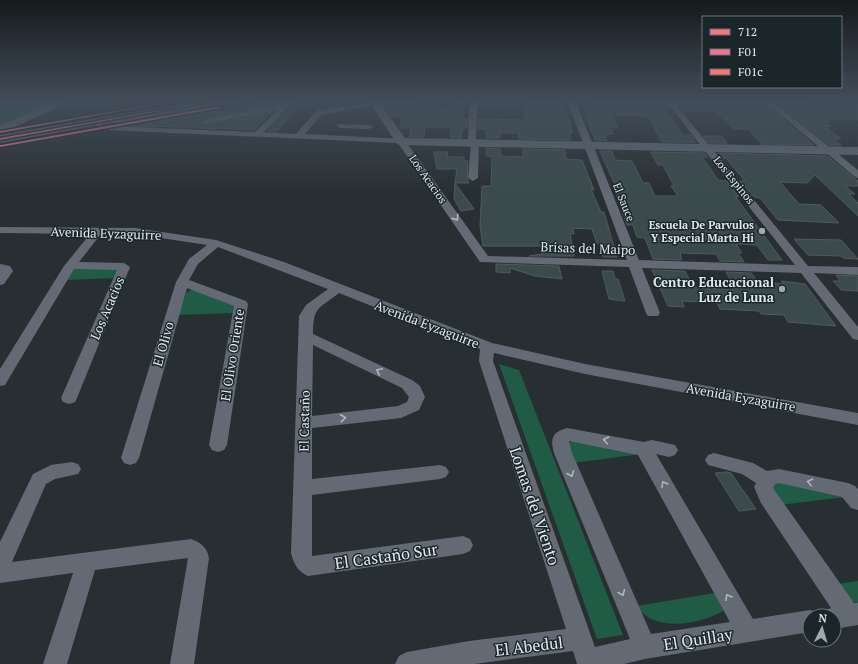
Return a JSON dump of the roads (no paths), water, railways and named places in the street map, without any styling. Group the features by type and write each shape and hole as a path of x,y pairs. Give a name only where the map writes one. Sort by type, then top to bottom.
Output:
{"street":[{"path":"172,131 401,141 858,151"},
{"path":"258,135 261,131"},
{"path":"299,136 303,131"},
{"name":"Los Acacios","path":"394,131 484,258"},
{"path":"473,178 474,131"},
{"name":"El Sauce","path":"583,131 653,313"},
{"name":"Los Espinos","path":"694,131 858,336"},
{"path":"805,131 858,175"},
{"name":"Avenida Eyzaguirre","path":"0,230 135,232 191,238 216,243 280,265 488,347 585,369 858,419"},
{"path":"0,381 70,266 98,231"},
{"name":"El Olivo","path":"130,458 182,282 193,262 216,243"},
{"name":"Brisas del Maipo","path":"484,258 858,271"},
{"name":"Los Acacios","path":"69,398 124,267 96,265 70,266"},
{"path":"0,268 6,269 7,271 0,281"},
{"name":"El Olivo Oriente","path":"182,282 240,304 218,445"},
{"name":"El Castaño","path":"308,566 304,562 301,553 306,316 308,310 336,288"},
{"path":"304,423 401,412 410,408 416,400 414,390 407,384 324,344 306,344"},
{"name":"Lomas del Viento","path":"488,347 486,361 588,662"},
{"path":"645,648 562,453 560,443 561,437 567,434 644,449 652,447 669,450"},
{"path":"644,449 747,631"},
{"path":"714,460 747,468 766,480 779,476 848,490 858,502"},
{"path":"0,565 39,479 51,472 72,469"},
{"path":"303,488 440,472"},
{"path":"766,480 763,487 768,497 847,616"},
{"name":"El Castaño Sur","path":"308,566 464,545"},
{"path":"0,573 191,548 198,553 199,558 182,664"},
{"path":"54,664 87,561"},
{"name":"El Quillay","path":"588,662 645,648 802,622"},
{"name":"El Abedul","path":"407,664 470,659 580,640"}],"place":[{"name":"Escuela De Parvulos Y Especial Marta Hi","path":"762,231"},
{"name":"Centro Educacional Luz de Luna","path":"782,289"}]}
